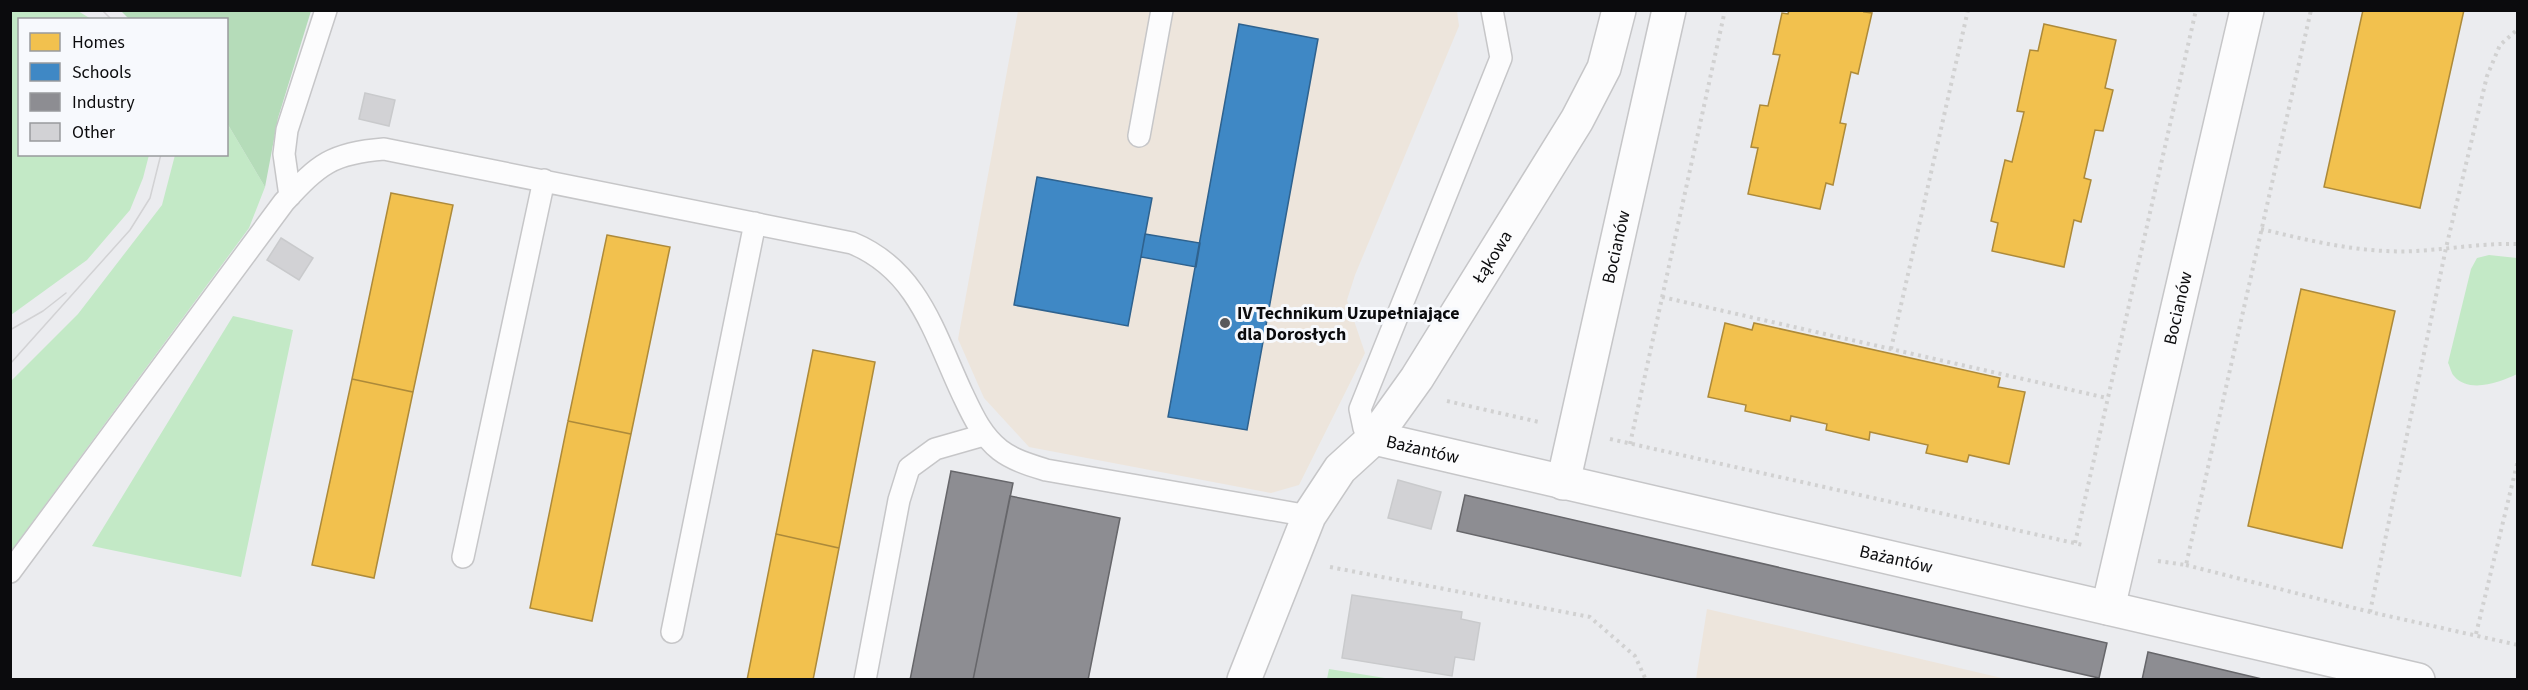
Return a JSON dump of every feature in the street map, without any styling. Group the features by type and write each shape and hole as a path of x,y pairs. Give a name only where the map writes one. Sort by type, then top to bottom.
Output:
{"street":[{"name":"Łąkowa","path":"1244,680 1309,516 1340,469 1374,438 1408,392 1576,120 1604,68 1619,10"},
{"name":"Bocianów","path":"1563,483 1669,10"},
{"name":"Bocianów","path":"2108,608 2247,10"},
{"name":"Bażantów","path":"1374,438 2418,680"}],"lane":[{"path":"290,196 284,154 287,130 326,10"},
{"path":"1139,136 1162,10"},
{"path":"1374,438 1364,428 1359,409 1501,58 1491,10"},
{"path":"10,572 302,181 321,165 339,156 384,149 852,243 872,251 888,264 917,295 972,416 984,435 1000,450 1021,462 1046,470 1309,516"},
{"path":"464,557 544,180"},
{"path":"672,632 755,223"},
{"path":"865,680 900,500 909,468 935,449 984,435"}],"path":[{"path":"1630,444 1725,10"},
{"path":"1891,349 1968,10"},
{"path":"2075,543 2196,10"},
{"path":"2186,565 2311,10"},
{"path":"2370,612 2446,248 2487,76 2500,45 2517,29"},
{"path":"2261,229 2309,241 2364,249 2414,251 2517,243"},
{"path":"1662,297 2107,398"},
{"path":"1408,392 2122,555 2186,565 2370,612 2517,645"},
{"path":"2476,634 2517,460"},
{"path":"1291,560 1590,617 1635,656 1646,680"}],"shaded area":[{"path":"1018,11 1457,11 1459,26 1355,275 1347,300 1365,353 1299,485 1271,493 1029,447 984,398 958,339"},
{"path":"1707,609 2006,679 1696,679"}],"green space":[{"path":"11,10 78,11 89,18 18,18 18,156 149,156 130,210 87,260 11,315"},
{"path":"121,11 311,11 278,118 265,187 228,125 228,18 128,18"},
{"path":"228,125 265,187 249,228 11,551 11,381 78,314 162,205 175,156 228,156"},
{"path":"2489,255 2517,258 2517,374 2485,385 2468,384 2454,376 2448,363 2471,269 2477,258"},
{"path":"233,316 293,330 241,577 92,546"},
{"path":"1329,669 1391,679 1327,679"}],"building: Homes":[{"path":"1789,10 1865,10 1864,12 1872,13 1858,74 1851,72 1840,123 1846,124 1833,185 1826,183 1820,209 1748,194 1758,148 1751,147 1760,105 1768,106 1780,55 1773,54 1782,13 1788,14"},
{"path":"2363,10 2464,10 2420,208 2324,187"},
{"path":"2044,24 2116,40 2105,88 2113,90 2103,131 2095,130 2084,178 2091,180 2081,222 2074,220 2064,267 1992,251 1998,223 1991,221 2005,160 2012,162 2024,112 2017,111 2030,50 2038,51"},
{"path":"391,193 453,205 413,392 352,379"},
{"path":"607,235 670,247 631,434 568,421"},
{"path":"2301,289 2395,311 2342,548 2248,526"},
{"path":"1725,323 1752,330 1754,323 2000,378 1998,387 2025,392 2009,464 1969,455 1967,462 1926,453 1928,445 1870,432 1869,440 1826,430 1827,424 1791,416 1790,421 1745,411 1746,405 1708,397"},
{"path":"813,350 875,362 839,548 776,534"},
{"path":"352,379 413,392 374,578 312,565"},
{"path":"568,421 631,434 592,621 530,608"},
{"path":"776,534 839,548 813,680 747,680"}],"building: Schools":[{"path":"1239,24 1318,39 1247,430 1168,417"},
{"path":"1037,177 1152,198 1128,326 1014,305"},
{"path":"1145,234 1200,243 1196,267 1141,257"}],"building: Industry":[{"path":"951,471 1013,483 973,680 910,680"},
{"path":"1465,495 2107,643 2099,678 1457,531"},
{"path":"1010,496 1120,518 1088,680 973,680"},
{"path":"2148,652 2266,680 2142,680"}],"building: Other":[{"path":"365,93 395,100 389,126 359,119"},
{"path":"281,238 313,258 299,280 267,260"},
{"path":"1398,480 1441,492 1431,529 1388,518"},
{"path":"1352,595 1462,612 1461,619 1480,623 1474,660 1455,657 1452,676 1342,658"}],"tram line":[{"path":"102,10 110,18"},
{"path":"10,364 130,230 150,198 160,156"},
{"path":"10,330 43,311 66,293"}],"place":[{"name":"IV Technikum Uzupełniające dla Dorosłych","path":"1225,323"}]}
